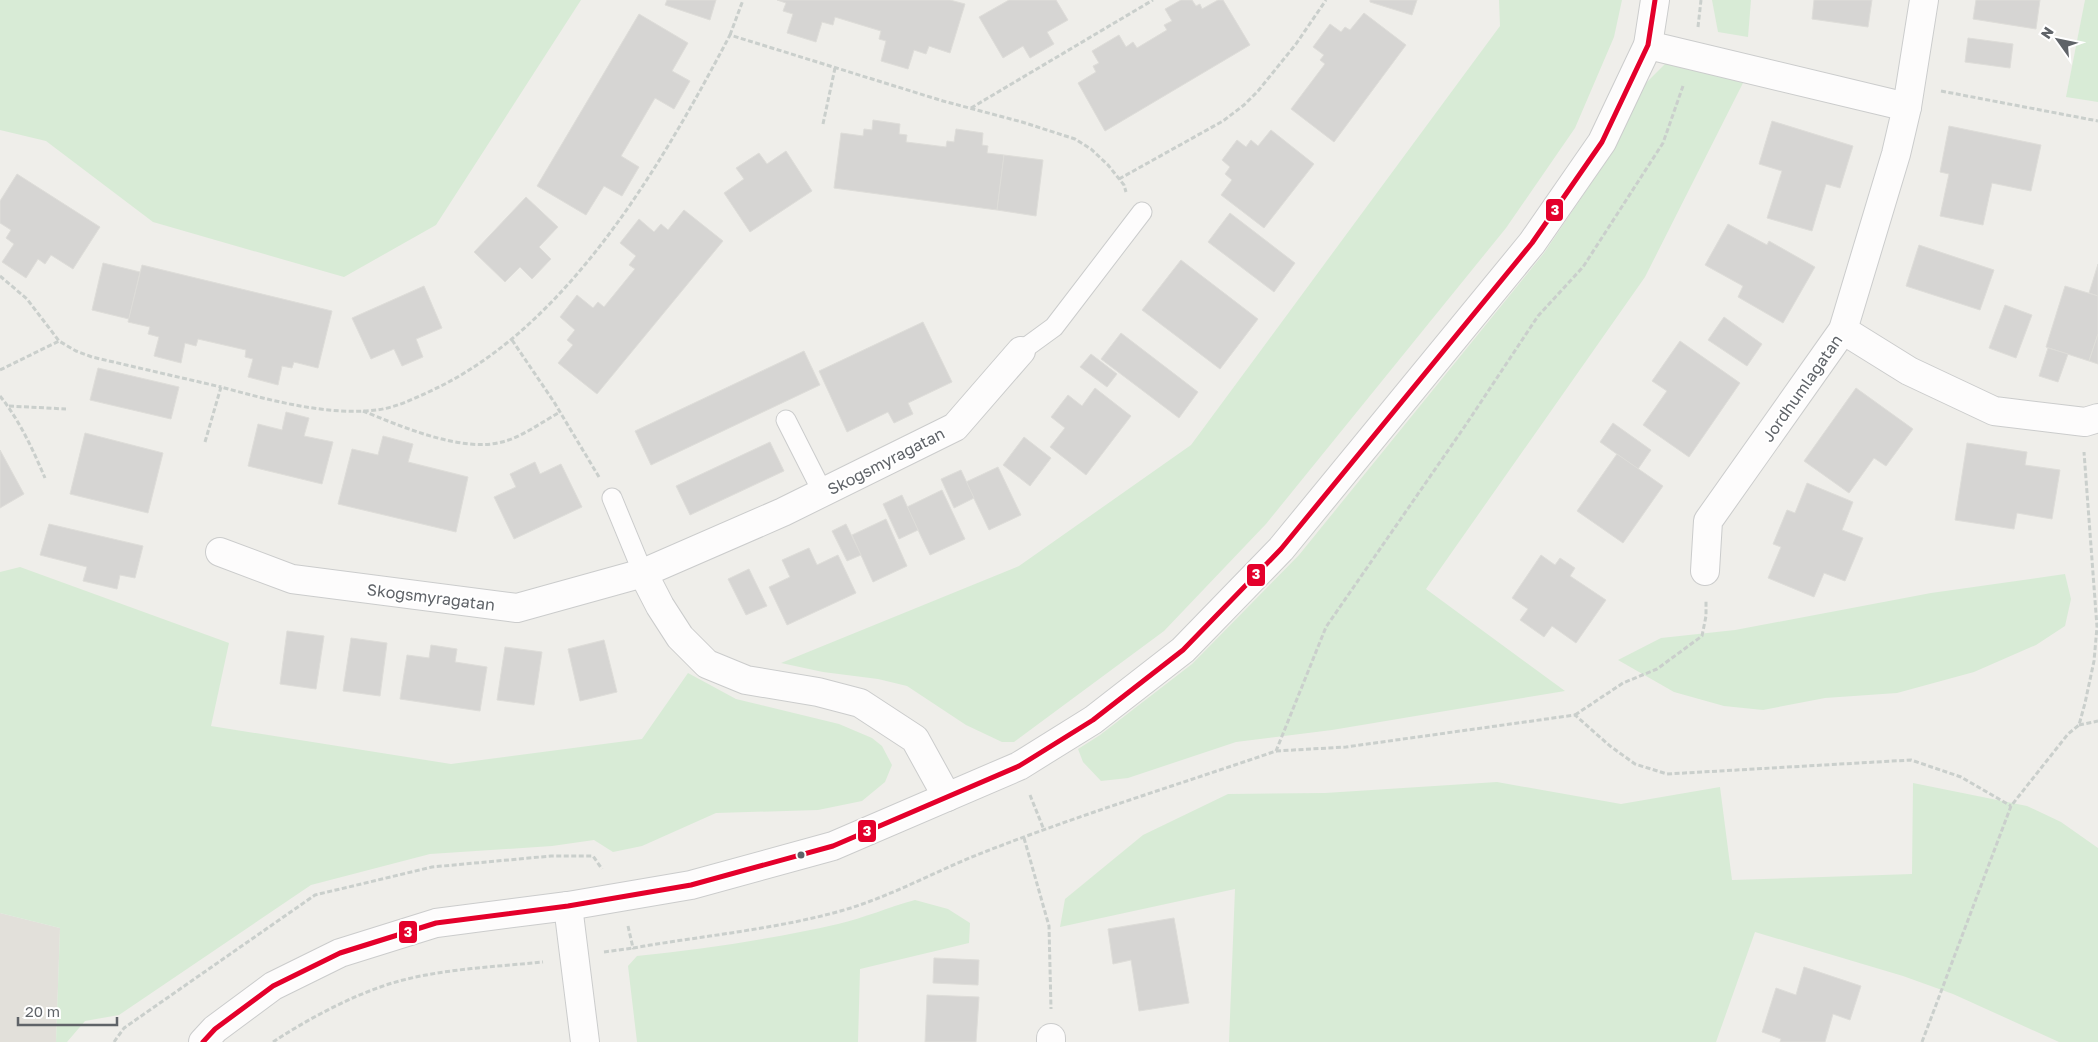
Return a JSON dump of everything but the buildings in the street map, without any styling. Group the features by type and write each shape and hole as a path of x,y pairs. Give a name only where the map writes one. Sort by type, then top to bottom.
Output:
{"street":[{"path":"203,1042 215,1030 273,986 340,953 436,924 568,906 691,885 833,846 1019,766 1092,720 1183,650 1281,548 1532,243 1602,142 1648,45 1655,0"},
{"name":"Jordhumlagatan","path":"1705,571 1708,521 1843,330 1908,108 1924,0"},
{"path":"1648,45 1908,108"},
{"path":"1843,330 1909,371 1994,411 2091,420"},
{"name":"Skogsmyragatan","path":"220,552 292,579 517,608 643,573 823,492 955,427 1021,352"},
{"path":"643,573 660,606 680,637 707,664 746,680 818,692 860,703 915,739 946,797"},
{"path":"568,906 585,1042"}],"lane":[{"path":"1021,352 1054,327 1138,216"},
{"path":"786,420 823,492"},
{"path":"612,498 643,573"}],"path":[{"path":"0,276 27,300 44,319 59,341 76,351 92,357 283,402 317,408 378,410 426,393 463,374 512,340 554,298 612,231 640,190 698,95 730,35 742,0"},
{"path":"970,108 1153,0"},
{"path":"1119,179 1223,121 1244,106 1296,44 1326,0"},
{"path":"1276,752 1326,627 1465,426 1538,316 1583,267 1663,143 1694,56 1701,0"},
{"path":"730,35 970,108 1030,124 1075,140 1092,149 1124,185 1138,216"},
{"path":"823,124 836,68"},
{"path":"1908,108 1939,90 2098,121"},
{"path":"512,340 560,412 612,498"},
{"path":"0,370 59,341"},
{"path":"205,442 221,387"},
{"path":"0,396 8,406 31,446 45,478"},
{"path":"8,406 66,409"},
{"path":"360,410 423,434 449,441 477,444 501,443 560,412"},
{"path":"2079,725 2094,661 2097,627 2084,449 2091,420"},
{"path":"273,1042 335,1007 389,984 459,970 543,962 758,930 838,912 876,899 965,860 1044,830 1276,752 1346,747 1575,715 1623,683 1657,670 1702,636 1706,616 1705,571"},
{"path":"1575,715 1610,746 1635,764 1667,774 1911,760 1961,777 2011,806"},
{"path":"1922,1042 2011,806 2068,734 2079,725 2098,721"},
{"path":"1019,766 1044,830"},
{"path":"1024,838 1049,926 1051,1040"},
{"path":"114,1042 124,1028 315,895 432,866 550,856 594,856 621,896 633,948"}],"shaded area":[{"path":"0,913 60,928 56,1042 0,1042"}],"green space":[{"path":"0,0 581,0 436,225 344,277 153,222 46,141 0,130"},
{"path":"1499,0 1622,0 1614,37 1575,128 1506,228 1266,524 1164,631 1014,742 1002,742 966,725 907,686 878,679 823,672 781,663 1019,566 1191,445 1500,26"},
{"path":"1712,0 1751,0 1748,37 1718,32"},
{"path":"2085,0 2098,0 2098,102 2066,97"},
{"path":"1665,64 1680,64 1743,83 1645,277 1426,589 1565,691 1332,730 1236,742 1128,778 1101,781 1083,762 1078,749 1100,735 1192,664 1299,555 1544,253 1613,151 1646,83"},
{"path":"20,567 229,643 211,726 451,764 642,739 688,673 736,699 839,724 872,738 882,746 892,765 885,782 862,801 818,810 716,813 642,846 613,852 594,840 552,846 430,854 311,885 119,1015 85,1021 67,1042 56,1042 60,928 0,913 0,572"},
{"path":"2065,574 2071,599 2065,626 2036,645 1974,672 1897,693 1825,698 1763,710 1724,706 1674,692 1618,660 1661,638 1735,630 1931,593"},
{"path":"1497,782 1621,804 1720,787 1732,880 1912,874 1913,783 2027,806 2061,822 2098,848 2098,1042 2059,1042 1953,994 1903,976 1755,932 1716,1042 1229,1042 1235,889 1060,927 1065,899 1143,835 1228,794 1325,793"},
{"path":"915,900 948,909 970,923 969,943 860,969 858,1042 637,1042 628,966 637,956 738,943 848,922"}],"transit line":[{"name":"3","path":"203,1042 215,1029 273,986 340,953 436,923 568,906 691,885 833,846 1019,766 1093,720 1183,650 1281,549 1532,243 1602,142 1648,45 1655,0"}]}
